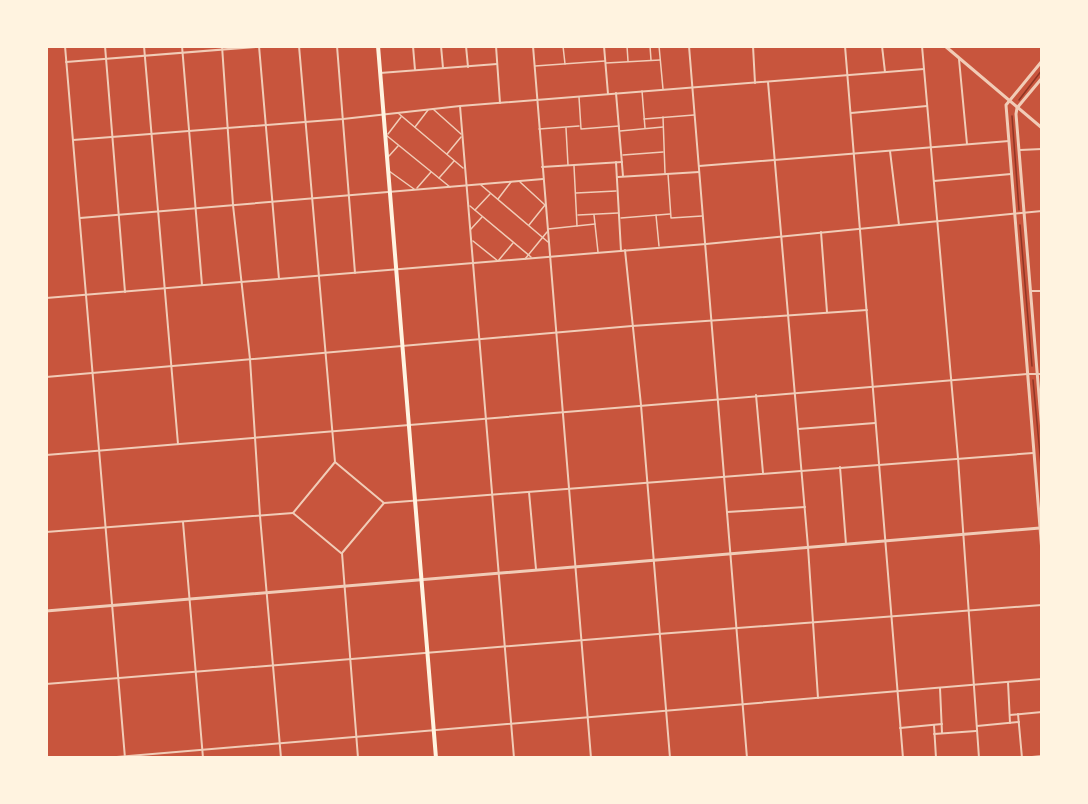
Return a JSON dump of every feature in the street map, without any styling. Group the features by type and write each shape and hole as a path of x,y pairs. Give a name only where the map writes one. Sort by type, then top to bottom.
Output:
{"main road":[{"path":"378,46 436,758"}],"street":[{"path":"65,46 125,756"},
{"path":"105,46 125,292"},
{"path":"144,46 178,444"},
{"path":"182,46 202,285"},
{"path":"66,62 267,46"},
{"path":"299,46 335,462 384,503 1033,453"},
{"path":"337,46 356,273"},
{"path":"413,46 415,70"},
{"path":"441,46 443,68"},
{"path":"466,46 468,67"},
{"path":"496,46 500,102"},
{"path":"532,46 591,758"},
{"path":"563,46 565,64"},
{"path":"604,46 608,94"},
{"path":"627,46 628,62"},
{"path":"650,46 651,61"},
{"path":"659,46 663,90"},
{"path":"689,46 747,758"},
{"path":"753,46 755,83"},
{"path":"845,46 903,758"},
{"path":"882,46 885,72"},
{"path":"922,46 958,458 980,758"},
{"path":"945,46 1041,128"},
{"path":"259,47 279,279"},
{"path":"222,48 233,205 250,359 260,516 281,758"},
{"path":"959,59 967,144"},
{"path":"534,66 660,60"},
{"path":"1041,61 1006,105 1041,528"},
{"path":"380,73 497,64"},
{"path":"73,140 343,119 460,105 924,69"},
{"path":"1041,78 1017,108 1030,291 1039,375 1041,432"},
{"path":"768,82 805,507 818,698"},
{"path":"642,91 645,129"},
{"path":"616,93 623,176"},
{"path":"579,96 580,126"},
{"path":"460,105 514,758"},
{"path":"851,113 927,106"},
{"path":"415,127 431,109"},
{"path":"431,109 463,136"},
{"path":"398,112 466,170"},
{"path":"644,119 695,115"},
{"path":"402,116 386,135 450,187"},
{"path":"663,117 671,219 703,216"},
{"path":"538,129 619,126"},
{"path":"566,127 568,166"},
{"path":"619,132 663,127"},
{"path":"447,154 463,136"},
{"path":"699,166 1009,141"},
{"path":"387,159 398,145"},
{"path":"1020,150 1041,149"},
{"path":"890,151 899,225"},
{"path":"621,155 664,152"},
{"path":"439,178 454,160"},
{"path":"616,162 619,213 641,405 658,634 670,758"},
{"path":"542,167 622,162"},
{"path":"574,165 577,226"},
{"path":"388,170 415,190"},
{"path":"415,190 431,172"},
{"path":"617,177 699,172"},
{"path":"934,181 1011,174"},
{"path":"80,218 543,179"},
{"path":"519,181 545,205"},
{"path":"498,199 512,182"},
{"path":"480,184 548,242"},
{"path":"575,193 618,190"},
{"path":"475,211 490,193"},
{"path":"469,205 532,258"},
{"path":"529,225 545,205"},
{"path":"46,298 598,253 1041,211"},
{"path":"577,215 619,213"},
{"path":"594,214 598,253"},
{"path":"620,219 671,214"},
{"path":"657,215 659,247"},
{"path":"471,229 482,216"},
{"path":"547,230 595,224"},
{"path":"525,259 547,230"},
{"path":"821,232 827,312"},
{"path":"472,240 498,261"},
{"path":"498,261 514,243"},
{"path":"1030,291 1041,291"},
{"path":"46,377 632,326 867,310"},
{"path":"46,455 756,395 1027,374 1039,375"},
{"path":"756,395 763,474"},
{"path":"798,429 875,423"},
{"path":"293,513 335,462"},
{"path":"840,467 846,544"},
{"path":"529,492 536,569"},
{"path":"358,758 342,554 384,503"},
{"path":"727,512 805,507"},
{"path":"46,532 293,513 342,554"},
{"path":"183,522 203,758"},
{"path":"1041,522 1041,552"},
{"path":"46,611 1041,528"},
{"path":"46,684 1041,605"},
{"path":"105,758 357,735 588,716 666,712 1041,680"},
{"path":"1008,682 1010,723"},
{"path":"940,688 942,733"},
{"path":"1010,715 1041,712"},
{"path":"1018,714 1022,758 1041,756"},
{"path":"977,726 1019,722"},
{"path":"900,728 942,724"},
{"path":"933,725 936,758"},
{"path":"934,734 978,731"}],"waterway":[{"path":"1019,100 1042,70"},
{"path":"1012,116 1019,210"},
{"path":"1020,225 1032,366"},
{"path":"1033,380 1042,476"}]}
